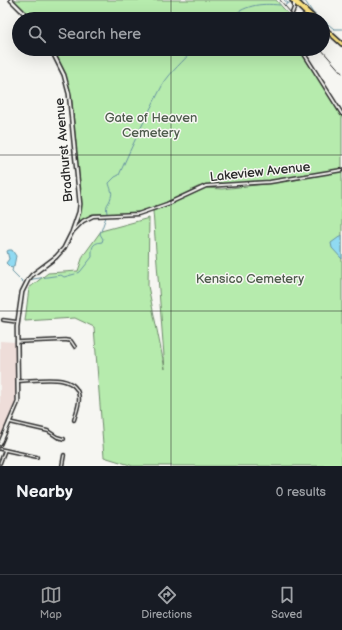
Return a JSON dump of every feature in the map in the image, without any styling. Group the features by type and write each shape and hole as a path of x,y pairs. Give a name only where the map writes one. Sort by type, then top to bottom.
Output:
{"highway":[{"path":"294,0 305,12"},
{"path":"294,0 307,12"},
{"path":"330,34 342,45"}],"main road":[{"path":"11,0 23,12"},
{"name":"Bradhurst Avenue","path":"0,444 18,402 18,322 20,298 24,286 32,275 60,253 72,232 79,212 80,202 71,104 64,75 54,56"}],"street":[{"path":"293,12 294,0"},
{"path":"305,56 342,114"},
{"name":"Lakeview Avenue","path":"72,232 82,221 93,216 138,214 167,204 206,186 277,181 342,170"},
{"path":"3,320 18,322"},
{"path":"17,342 68,340 71,341 75,347"},
{"path":"19,381 63,380 71,383 78,392 79,399 74,420"},
{"path":"9,422 48,431 57,437 64,439"},
{"path":"0,449 37,457"},
{"path":"0,463 5,450"},
{"path":"62,466 64,455"}],"shaded area":[{"path":"0,341 15,342 17,394 14,407 0,437"}],"green space":[{"path":"13,0 276,0 286,12 25,12"},
{"name":"Gate of Heaven Cemetery","path":"56,56 304,56 342,115 342,169 276,180 223,184 219,182 198,187 160,205 140,212 126,214 94,214 75,226 80,214 81,198 72,103 66,78"},
{"name":"Kensico Cemetery","path":"342,171 342,466 133,466 104,457 94,327 75,318 25,321 29,288 48,273 78,271 83,256 101,231 149,218 148,286 165,369 153,211 206,188 222,189 289,181"}],"water":[{"path":"342,235 342,259 332,248 331,243"},
{"path":"12,250 16,256 14,266 11,268 6,263 9,259 7,251"}],"waterway":[{"path":"284,0 288,3"},
{"path":"301,2 305,1 312,12"},
{"path":"285,5 291,2"},
{"path":"239,12 252,6 265,4 280,5"},
{"path":"330,26 334,29 342,29"},
{"path":"107,213 107,206 112,193 109,183 119,175 165,81 187,56"},
{"path":"78,273 92,257 93,246 102,242 103,239 100,234 106,217"},
{"path":"13,267 12,271 23,282"},
{"path":"29,281 33,279 61,275 64,277 75,274"}],"railway":[{"path":"280,0 290,12"},
{"path":"327,56 342,73"}]}
